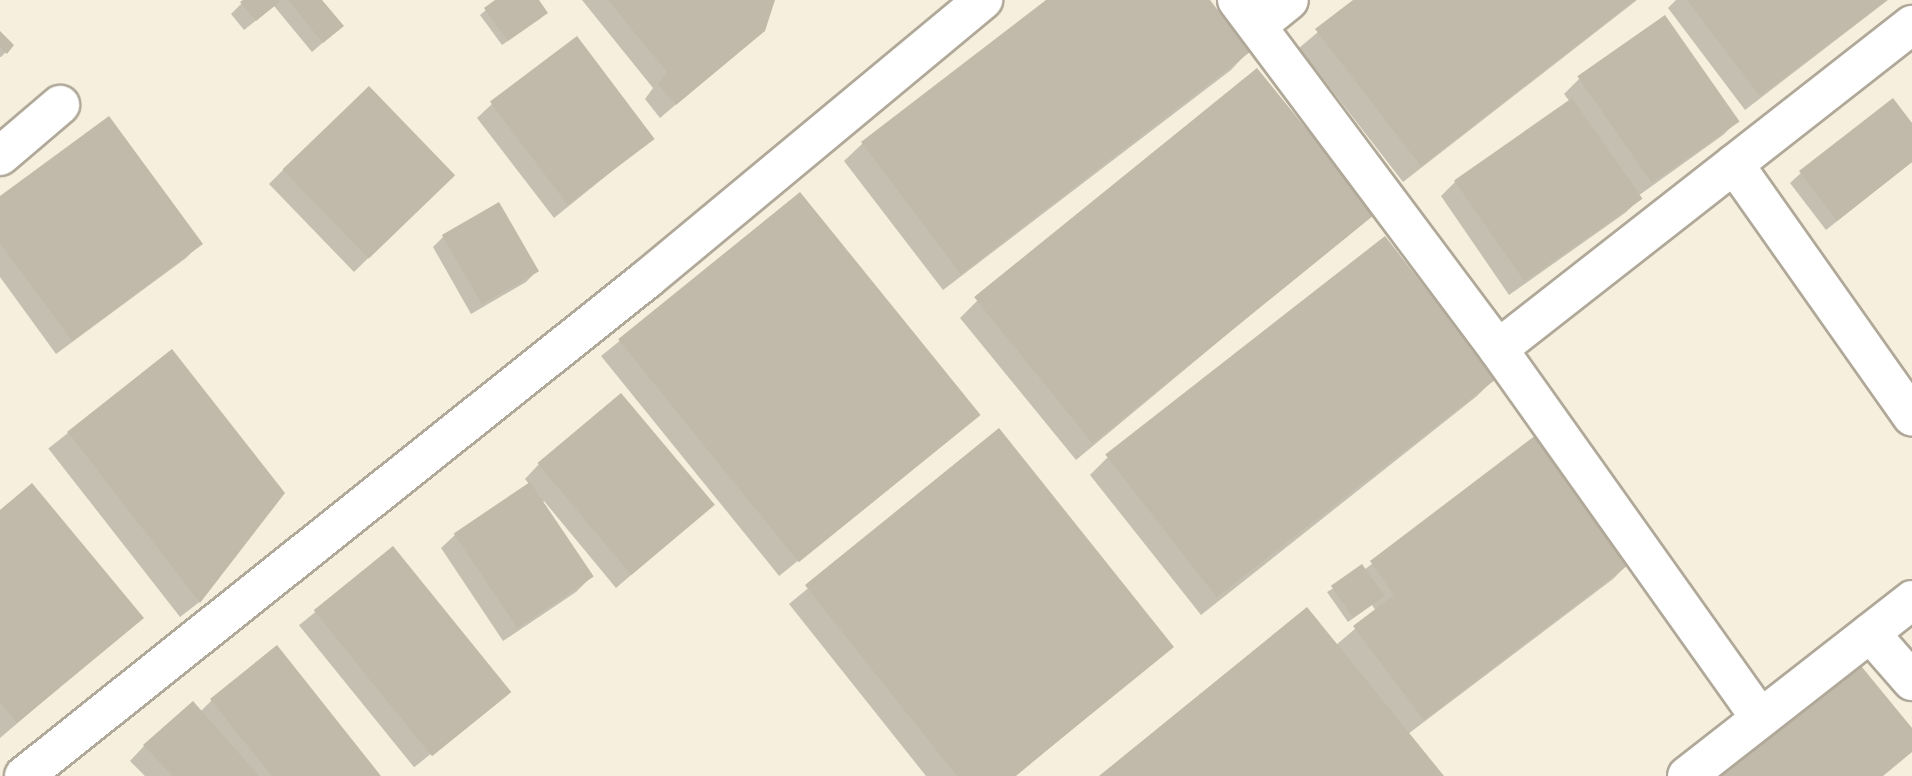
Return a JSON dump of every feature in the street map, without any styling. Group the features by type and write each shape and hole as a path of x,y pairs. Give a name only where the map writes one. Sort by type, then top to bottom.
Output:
{"street":[{"path":"24,776 647,279 983,0"},
{"path":"1289,0 1247,13 1498,349 1760,718"},
{"path":"1498,349 1734,164 1909,35"},
{"path":"0,156 60,105"},
{"path":"1734,164 1912,416"},
{"path":"1687,776 1912,600"},
{"path":"1870,633 1912,681"}],"building":[{"path":"282,0 256,21 240,2"},
{"path":"288,0 322,0 344,26 323,43"},
{"path":"495,0 539,0 548,13 508,41 484,8"},
{"path":"608,0 775,0 765,31 676,105 658,84 667,72"},
{"path":"1046,0 1210,0 1250,52 961,274 861,142"},
{"path":"1353,0 1635,0 1421,166 1315,29"},
{"path":"1687,0 1887,0 1760,96"},
{"path":"1665,15 1740,121 1652,183 1577,76"},
{"path":"0,31 14,45 7,54 0,47"},
{"path":"577,36 655,139 568,205 490,102"},
{"path":"1257,68 1375,214 1092,443 974,297"},
{"path":"369,86 455,175 369,259 283,169"},
{"path":"1572,98 1643,199 1525,281 1454,181"},
{"path":"1893,98 1912,123 1912,162 1837,221 1799,171"},
{"path":"109,116 203,244 72,341 0,243 0,196"},
{"path":"800,192 981,415 799,562 618,339"},
{"path":"499,202 539,271 482,304 442,235"},
{"path":"1385,236 1496,379 1217,597 1105,455"},
{"path":"172,349 285,493 200,603 67,432"},
{"path":"621,393 715,505 631,575 538,463"},
{"path":"999,428 1174,647 1015,776 957,776 805,585"},
{"path":"1536,435 1632,562 1424,720 1353,626 1394,595 1370,561"},
{"path":"530,482 594,577 517,628 454,533"},
{"path":"32,483 144,618 17,723 0,702 0,510"},
{"path":"393,546 511,692 432,756 314,610"},
{"path":"1362,564 1384,596 1353,618 1331,586"},
{"path":"1307,607 1444,776 1099,776"},
{"path":"277,645 381,776 272,776 210,699"},
{"path":"1857,661 1912,728 1912,752 1883,776 1719,776"},
{"path":"193,701 259,776 173,776 143,745"}]}
